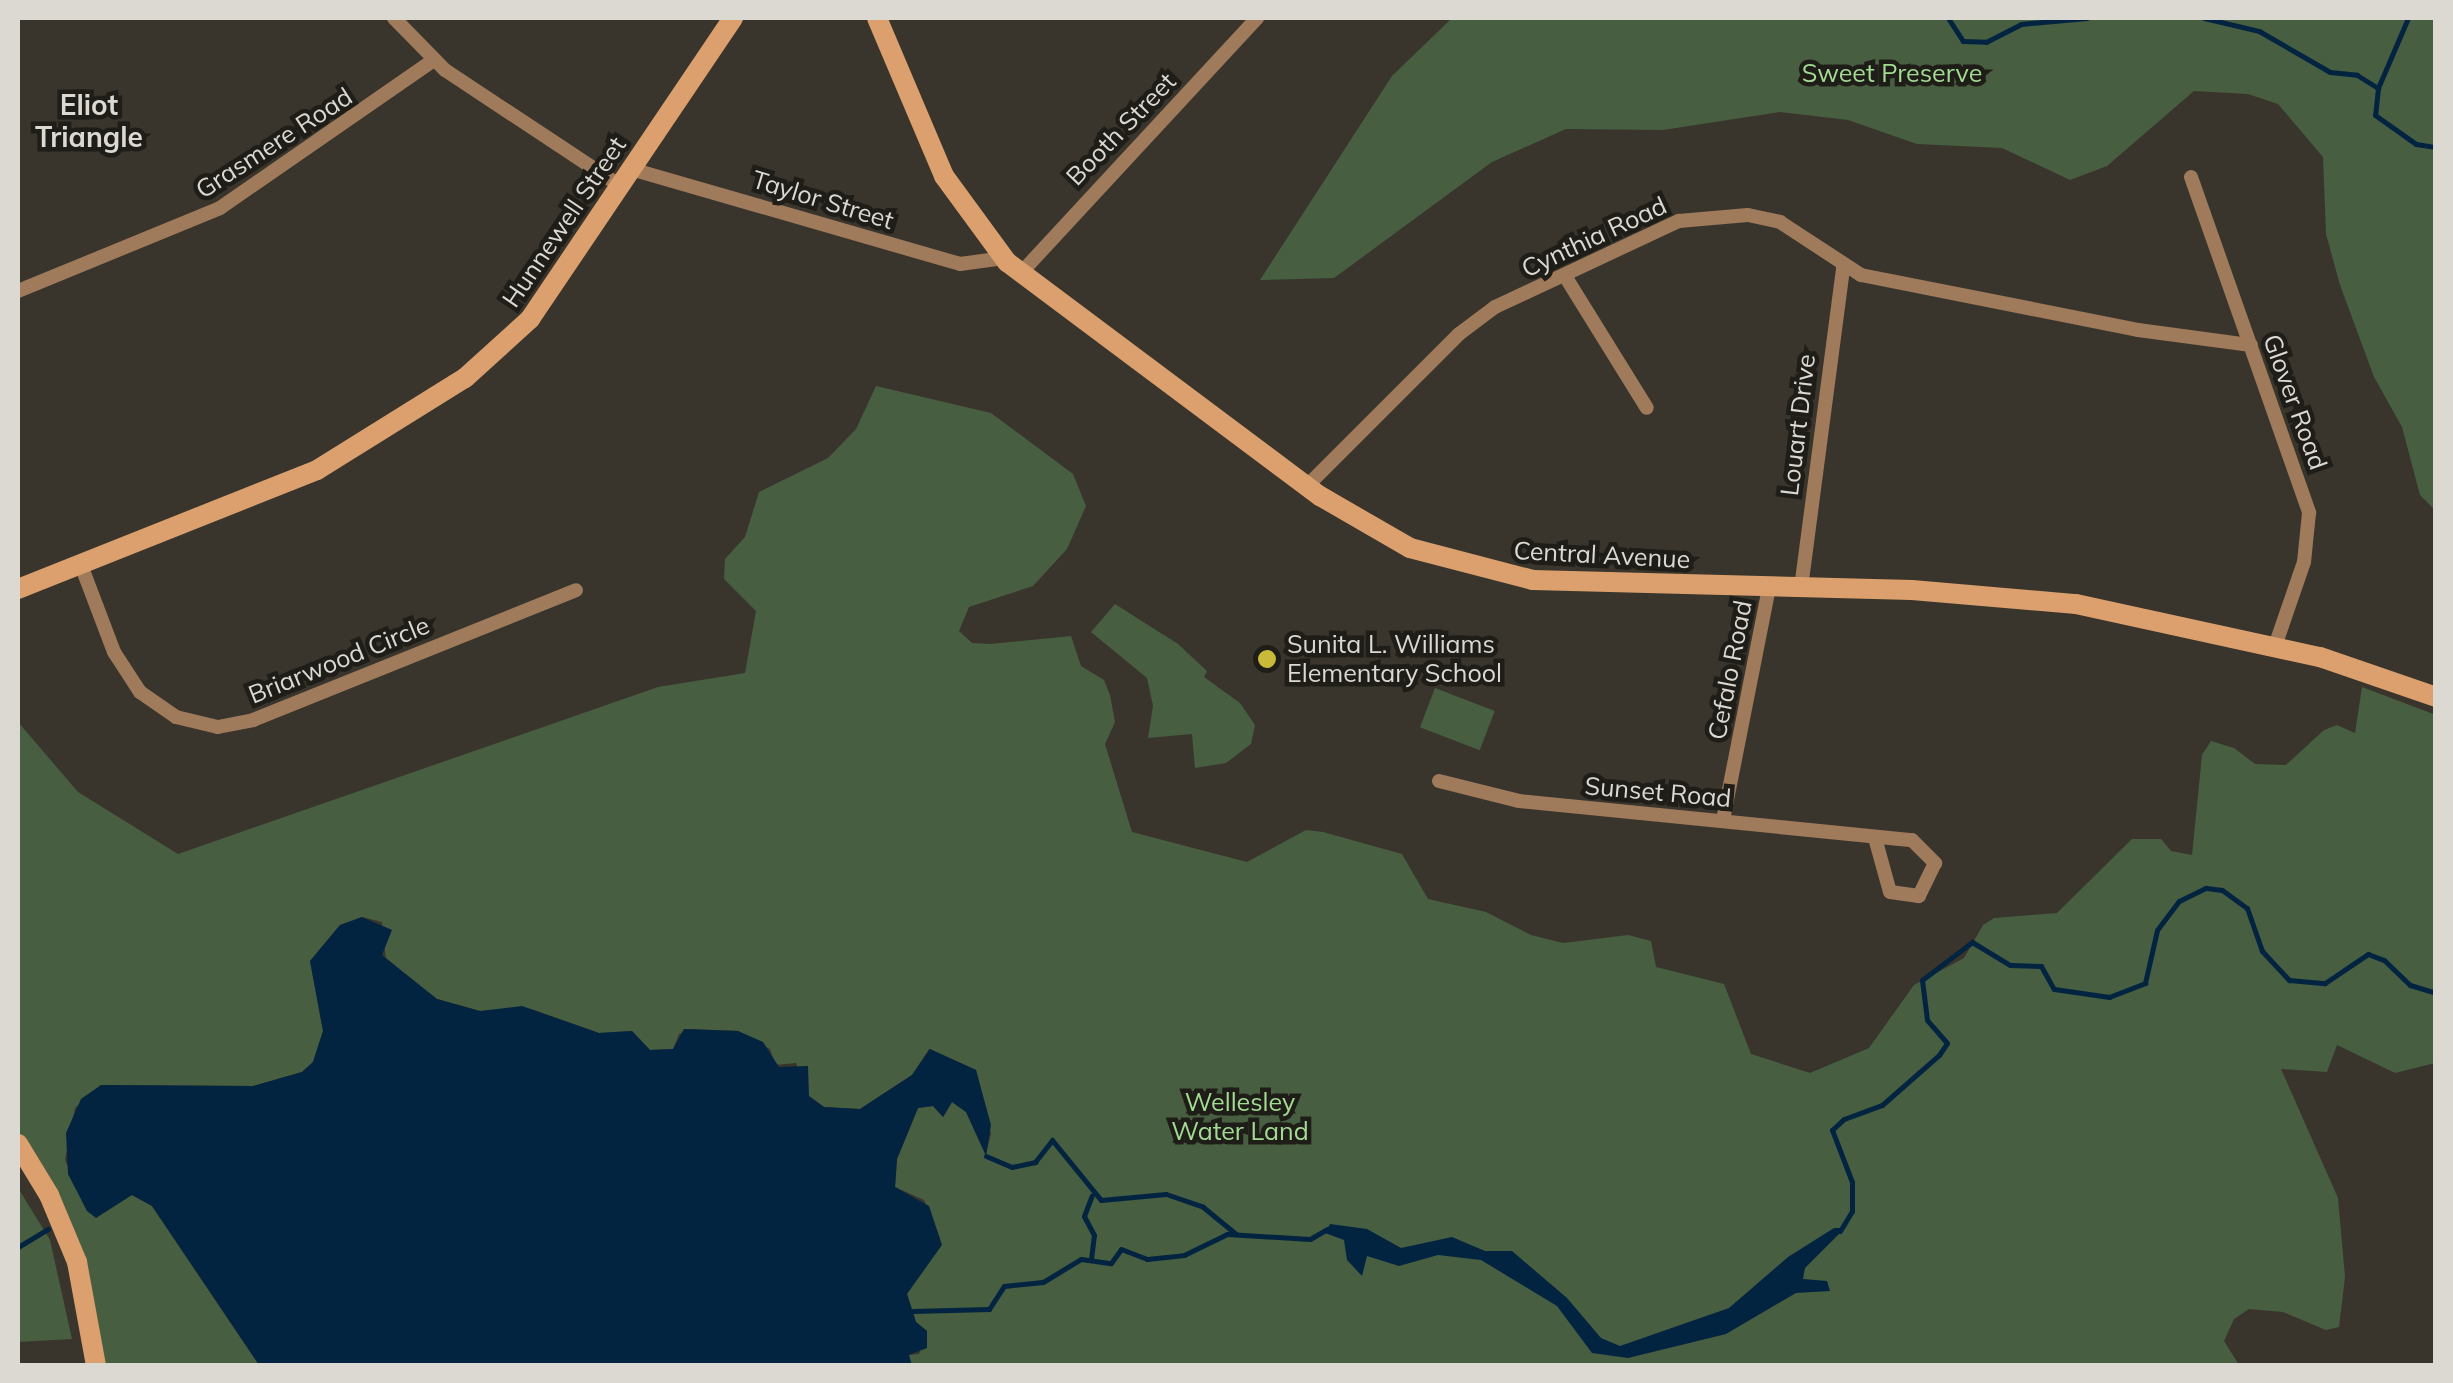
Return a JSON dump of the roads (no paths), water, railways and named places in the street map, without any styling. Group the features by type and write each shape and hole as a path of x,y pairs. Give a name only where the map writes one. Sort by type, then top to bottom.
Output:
{"main road":[{"name":"Hunnewell Street","path":"18,589 317,470 428,405 530,319 733,18"},
{"name":"Central Avenue","path":"877,18 944,176 1004,258 1020,274 1308,486 1396,542 1497,574 2040,599 2275,646 2436,697"},
{"path":"18,1144 49,1195 77,1262 96,1366"}],"street":[{"name":"Taylor Street","path":"394,18 432,61 625,178 955,263 976,266 1004,258"},
{"name":"Booth Street","path":"1020,274 1257,18"},
{"name":"Grasmere Road","path":"18,291 241,196 432,61"},
{"name":"Glover Road","path":"2191,176 2309,512 2304,562 2275,646"},
{"name":"Cynthia Road","path":"1308,486 1459,334 1495,307 1566,276 1650,230 1735,216 1780,222 1844,268 2138,330 2250,345"},
{"name":"Louart Drive","path":"1801,588 1844,268"},
{"path":"1566,276 1647,408"},
{"name":"Briarwood Circle","path":"81,566 114,652 140,692 176,717 218,727 252,720 576,590"},
{"name":"Cefalo Road","path":"1723,820 1770,587"},
{"name":"Sunset Road","path":"1439,782 1510,800 1912,840 1927,850 1935,863 1920,896 1890,892 1875,838"}],"water":[{"path":"362,917 392,930 382,955 437,999 480,1011 522,1006 599,1033 632,1031 650,1050 673,1049 684,1029 738,1031 763,1042 779,1067 808,1066 809,1096 824,1107 860,1109 912,1075 930,1049 976,1070 991,1125 986,1156 966,1112 952,1102 943,1117 933,1106 918,1108 897,1159 895,1187 929,1206 942,1245 907,1294 916,1322 927,1331 927,1348 909,1355 912,1366 259,1365 152,1206 132,1195 96,1218 87,1211 68,1174 66,1133 81,1099 101,1085 253,1086 302,1072 313,1062 323,1031 310,961 340,925"},
{"path":"1330,1224 1367,1229 1401,1248 1452,1237 1485,1251 1512,1251 1567,1298 1601,1338 1620,1346 1729,1308 1788,1257 1834,1228 1845,1228 1805,1268 1803,1279 1827,1281 1830,1291 1796,1293 1726,1334 1628,1358 1592,1353 1557,1306 1481,1260 1438,1255 1399,1266 1367,1256 1362,1276 1347,1260 1344,1240 1325,1233"}],"waterway":[{"path":"1948,18 1963,41 1986,42 2021,24 2087,18"},
{"path":"2204,18 2259,31 2330,72 2357,75 2378,88"},
{"path":"2408,18 2378,88 2375,115 2416,144 2436,147"},
{"path":"2436,230 2436,237"},
{"path":"1840,1231 1852,1211 1852,1182 1832,1130 1844,1119 1882,1105 1939,1055 1947,1043 1927,1020 1922,980 1972,942 2010,965 2041,966 2054,989 2109,997 2145,983 2157,930 2179,901 2206,888 2222,890 2247,908 2262,951 2289,980 2325,983 2368,954 2384,960 2410,985 2436,993"},
{"path":"986,1156 1012,1167 1035,1162 1052,1140 1101,1200 1166,1194 1203,1207 1236,1234"},
{"path":"1091,1259 1094,1235 1084,1216 1092,1195"},
{"path":"18,1247 48,1229"},
{"path":"913,1311 989,1309 1004,1286 1043,1282 1081,1259 1111,1263 1121,1249 1147,1259 1184,1255 1227,1234 1310,1239 1327,1229"}],"place":[{"name":"Sunita L. Williams Elementary School","path":"1267,659"}],"district":[{"name":"Eliot Triangle","path":"89,121"}],"park label":[{"name":"Sweet Preserve","path":"1892,73"},
{"name":"Wellesley Water Land","path":"1240,1118"}]}
